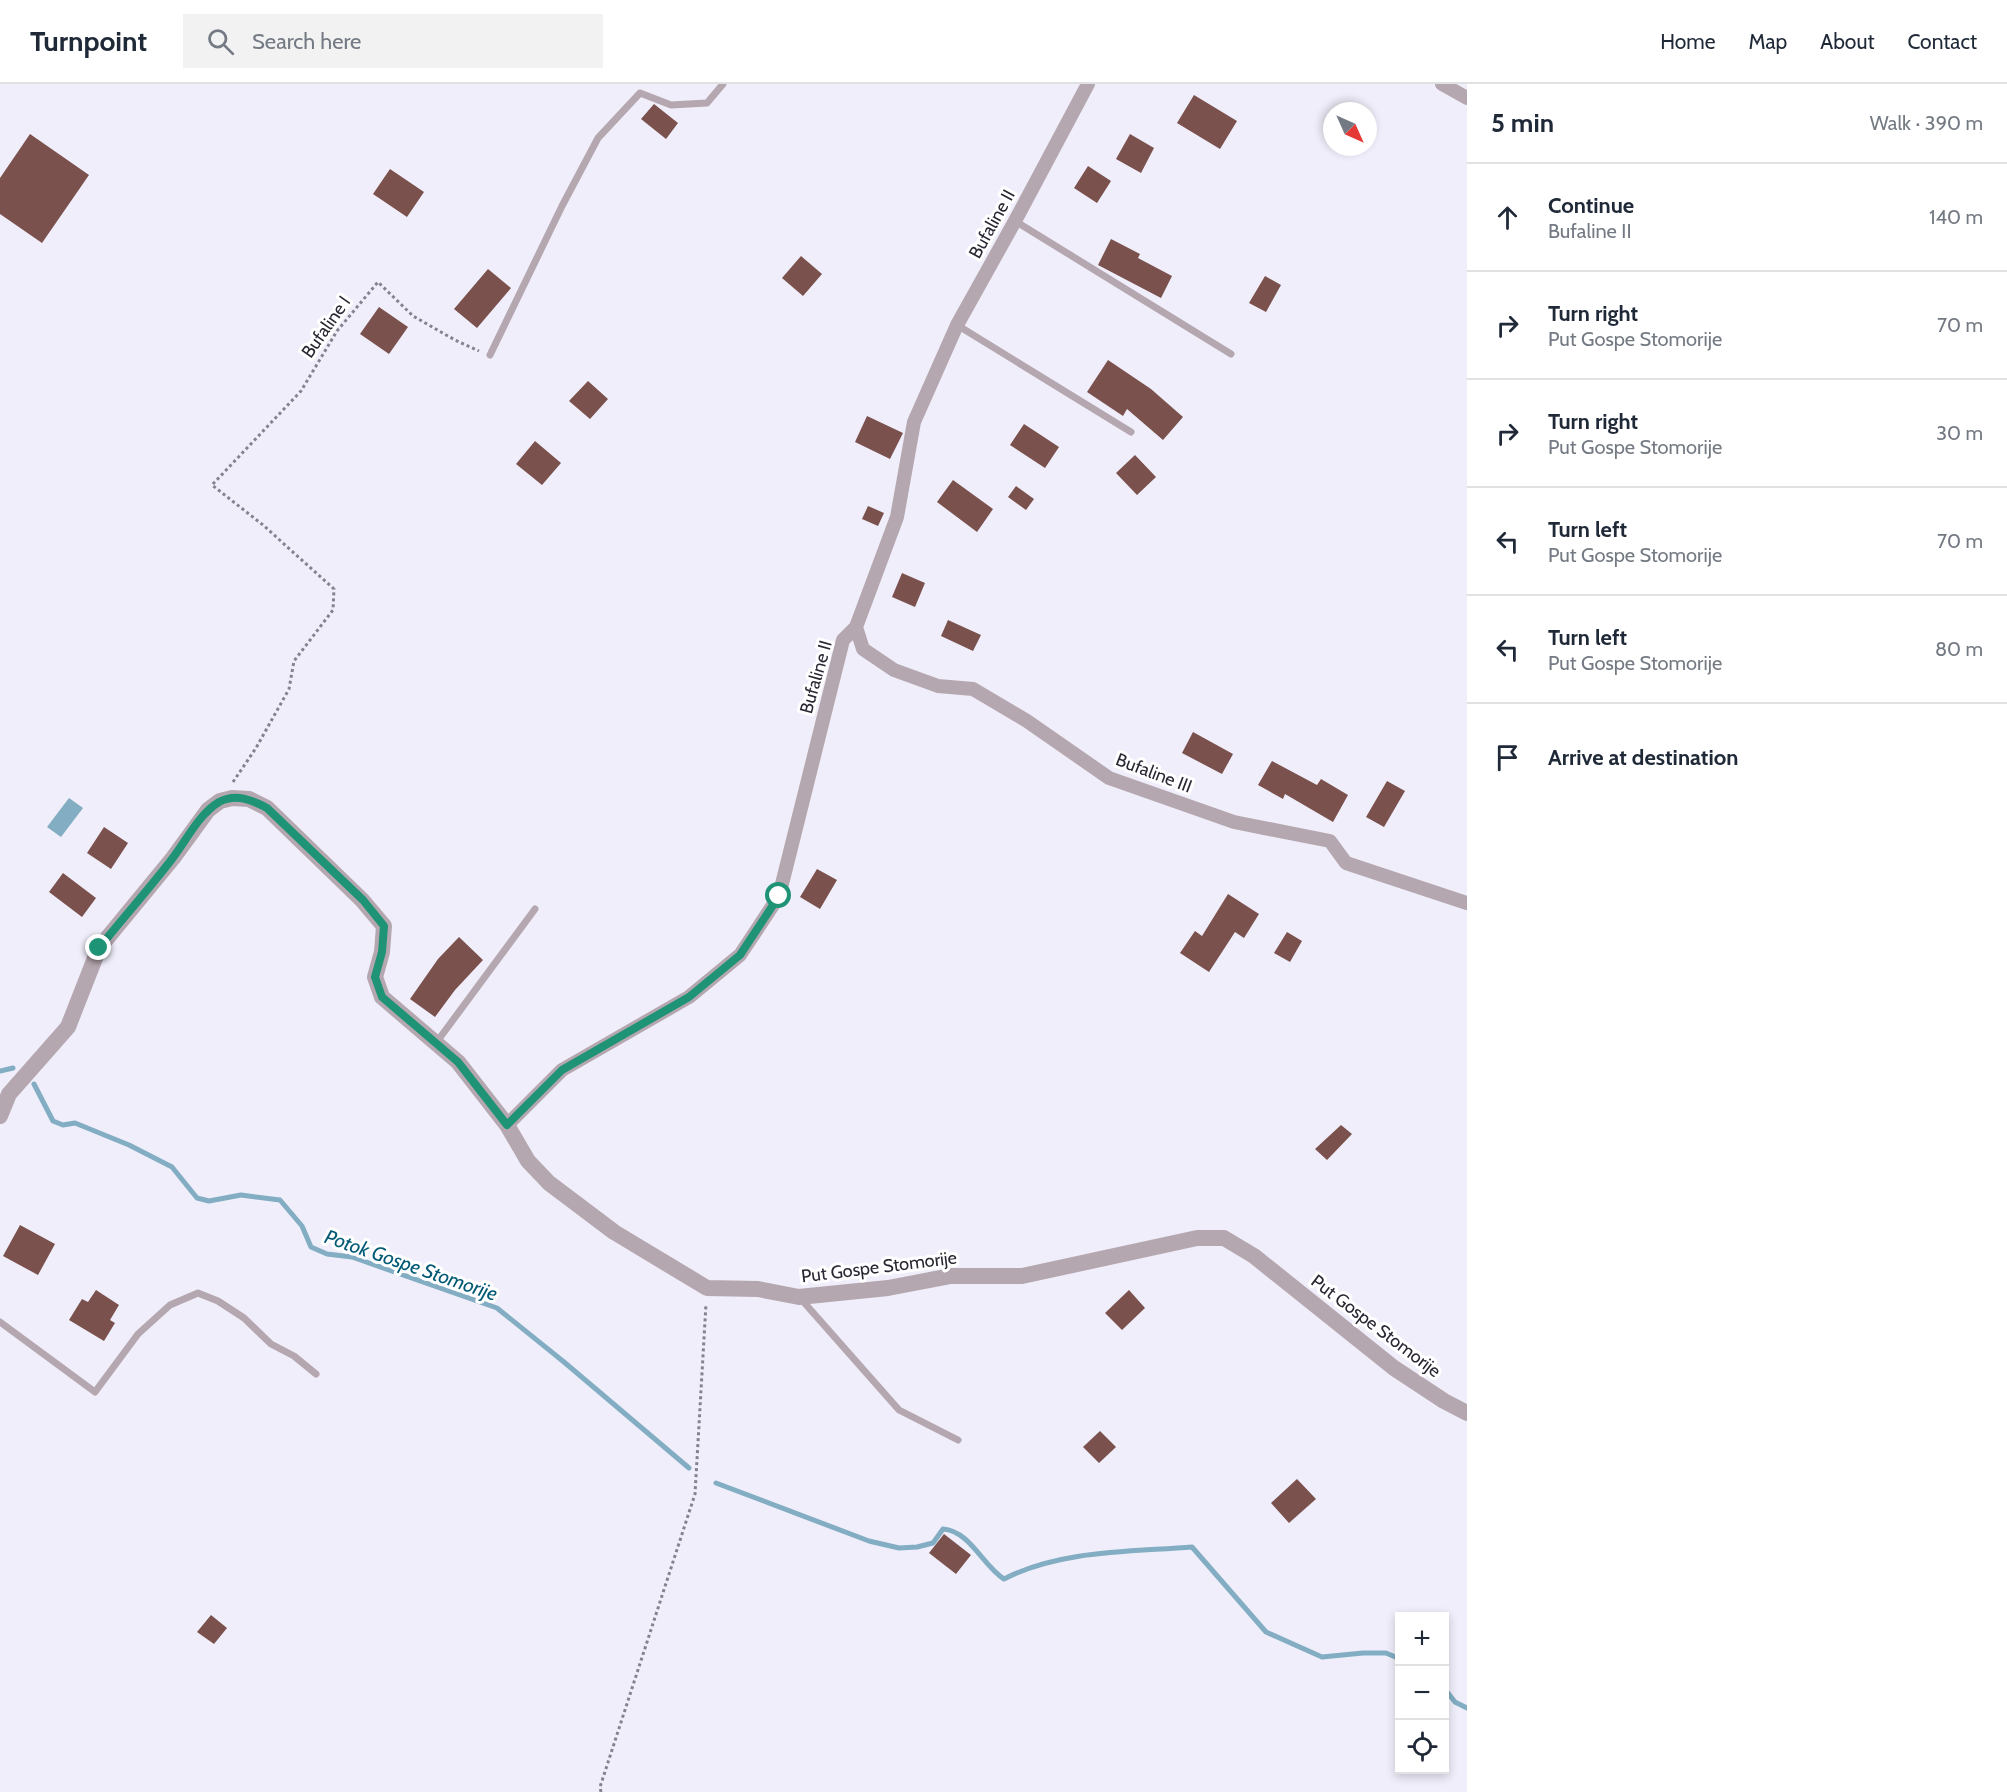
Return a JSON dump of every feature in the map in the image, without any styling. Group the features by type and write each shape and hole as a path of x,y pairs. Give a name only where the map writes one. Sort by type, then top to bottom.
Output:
{"street":[{"name":"Bufaline II","path":"507,1125 562,1070 689,997 740,955 779,896 843,639 856,627 897,517 914,422 957,325 1088,84"},
{"path":"1442,84 1467,98"},
{"name":"Bufaline III","path":"856,627 863,649 894,670 938,686 973,689 1027,721 1109,778 1234,822 1330,841 1346,863 1467,903"},
{"path":"0,1116 9,1094 68,1027 99,948 173,858 208,810 220,801 249,798 267,808 363,900 384,926 382,952 375,977 382,997 458,1062 507,1125 528,1161 549,1183 615,1232 707,1288"},
{"name":"Put Gospe Stomorije","path":"707,1288 758,1289 799,1298 888,1288 951,1276 1022,1276 1197,1238 1224,1238 1254,1256 1394,1368 1444,1401 1467,1413"}],"lane":[{"path":"490,355 598,138 639,93 671,105 706,103 723,84"},
{"path":"1015,221 1231,354"},
{"path":"957,325 1131,432"},
{"path":"436,1043 535,909"},
{"path":"0,1322 95,1392 138,1334 170,1305 198,1293 218,1301 244,1318 271,1344 294,1356 316,1374"},
{"path":"799,1298 899,1410 958,1440"}],"path":[{"name":"Bufaline I","path":"220,801 256,748 289,689 294,661 333,610 334,589 263,525 212,485 301,391 337,331 378,282 413,316 454,340 490,355"},
{"path":"601,1792 600,1787 695,1494 707,1288"}],"water":[{"path":"69,798 83,808 61,837 47,827"}],"building":[{"path":"1194,95 1237,121 1220,149 1177,123"},
{"path":"654,104 678,123 666,139 641,119"},
{"path":"30,134 89,175 42,243 0,214 0,178"},
{"path":"1130,134 1154,148 1141,173 1116,159"},
{"path":"1088,166 1111,181 1097,203 1074,188"},
{"path":"390,169 424,192 407,217 373,194"},
{"path":"1111,239 1140,254 1138,258 1172,276 1161,298 1098,265"},
{"path":"801,256 822,274 803,296 782,278"},
{"path":"488,269 511,288 477,328 454,309"},
{"path":"1265,276 1281,285 1266,312 1249,303"},
{"path":"379,307 408,327 389,354 360,334"},
{"path":"1108,360 1151,389 1183,417 1163,440 1127,409 1123,416 1087,392"},
{"path":"588,381 608,399 590,419 569,401"},
{"path":"867,416 903,433 890,459 855,442"},
{"path":"1024,424 1059,447 1045,468 1010,445"},
{"path":"535,441 561,463 542,485 516,464"},
{"path":"1135,455 1156,477 1137,495 1116,473"},
{"path":"953,480 993,509 977,532 937,502"},
{"path":"1016,486 1034,499 1026,510 1008,497"},
{"path":"868,506 884,513 878,526 862,519"},
{"path":"902,573 925,583 915,607 892,597"},
{"path":"948,620 981,635 973,651 941,636"},
{"path":"1193,732 1233,754 1222,774 1182,753"},
{"path":"1272,761 1317,785 1321,779 1348,795 1333,822 1285,794 1283,799 1258,785"},
{"path":"1387,781 1405,791 1384,827 1366,817"},
{"path":"104,827 128,843 111,869 87,853"},
{"path":"817,869 837,880 820,909 800,897"},
{"path":"63,873 96,898 82,917 49,892"},
{"path":"1228,894 1259,914 1244,938 1235,932 1209,972 1180,953 1195,931 1202,936"},
{"path":"1287,932 1302,941 1290,962 1274,953"},
{"path":"459,937 483,960 455,990 435,1017 410,999 438,959"},
{"path":"1341,1125 1352,1134 1327,1160 1315,1149"},
{"path":"20,1225 55,1244 38,1275 3,1256"},
{"path":"96,1290 119,1305 110,1320 115,1323 104,1341 69,1320 82,1299 88,1302"},
{"path":"1129,1290 1145,1308 1122,1330 1105,1313"},
{"path":"1100,1431 1116,1447 1099,1463 1083,1447"},
{"path":"1297,1479 1316,1499 1289,1523 1271,1503"},
{"path":"944,1534 971,1555 956,1574 929,1553"},
{"path":"211,1615 227,1628 214,1644 197,1632"}],"waterway":[{"name":"Potok Gospe Stomorije","path":"0,1071 13,1068"},
{"name":"Potok Gospe Stomorije","path":"34,1084 53,1121 63,1125 75,1123 129,1145 172,1167 197,1198 209,1201 241,1195 280,1200 302,1226 311,1247 327,1254 352,1257 497,1308 689,1468"},
{"name":"Potok Gospe Stomorije","path":"716,1483 869,1541 899,1548 933,1543 943,1529 953,1531 969,1542 989,1566 1004,1579 1048,1562 1072,1557 1192,1547 1266,1632 1322,1657 1363,1653 1386,1653 1395,1657"},
{"name":"Potok Gospe Stomorije","path":"1449,1694 1455,1702 1467,1708"}],"route":[{"path":"99,948 173,858 208,810 220,801 249,798 267,808 363,900 384,926 382,952 375,977 382,997 458,1062 507,1125 562,1070 689,997 740,955 779,896"}]}
